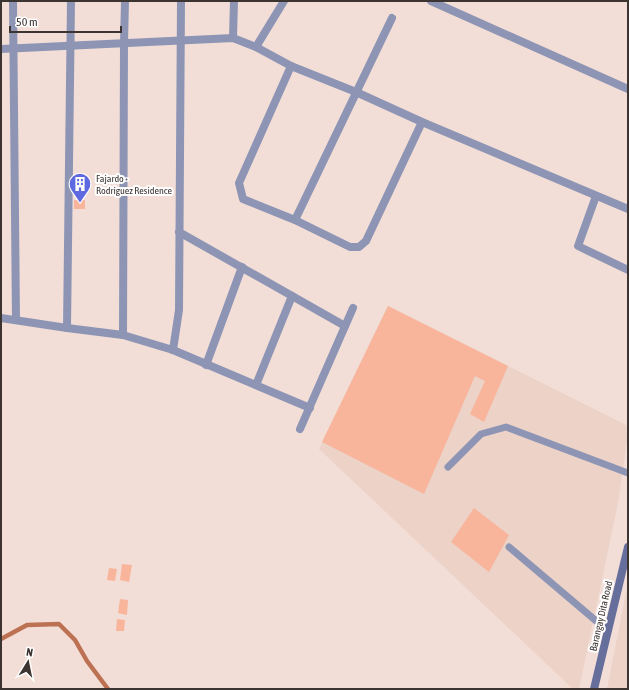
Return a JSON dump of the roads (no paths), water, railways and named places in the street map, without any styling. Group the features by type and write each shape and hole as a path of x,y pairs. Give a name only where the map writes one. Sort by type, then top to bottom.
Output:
{"street":[{"path":"13,1 16,320"},
{"path":"67,328 71,1"},
{"path":"123,335 125,1"},
{"path":"173,350 179,310 180,1"},
{"path":"233,38 234,1"},
{"path":"256,47 284,1"},
{"path":"431,1 628,89"},
{"path":"295,220 392,18"},
{"path":"1,49 233,38 256,47 292,66 356,92 422,122 628,210"},
{"path":"292,66 239,183 243,199 295,220 350,247 359,247 366,241 422,122"},
{"path":"596,196 578,246 628,270"},
{"path":"179,232 345,326"},
{"path":"206,365 242,268"},
{"path":"256,385 292,296"},
{"path":"300,429 353,308"},
{"path":"1,318 123,335 173,350 310,408"},
{"name":"Barangay Dita Road","path":"594,689 628,547"}],"lane":[{"path":"448,466 481,434 506,427 628,473"},
{"path":"509,547 608,631"}],"waterway":[{"path":"1,639 27,625 59,624 75,640 87,661 108,689"}],"place":[{"name":"Fajardo - Rodriguez Residence","path":"80,204"}]}
